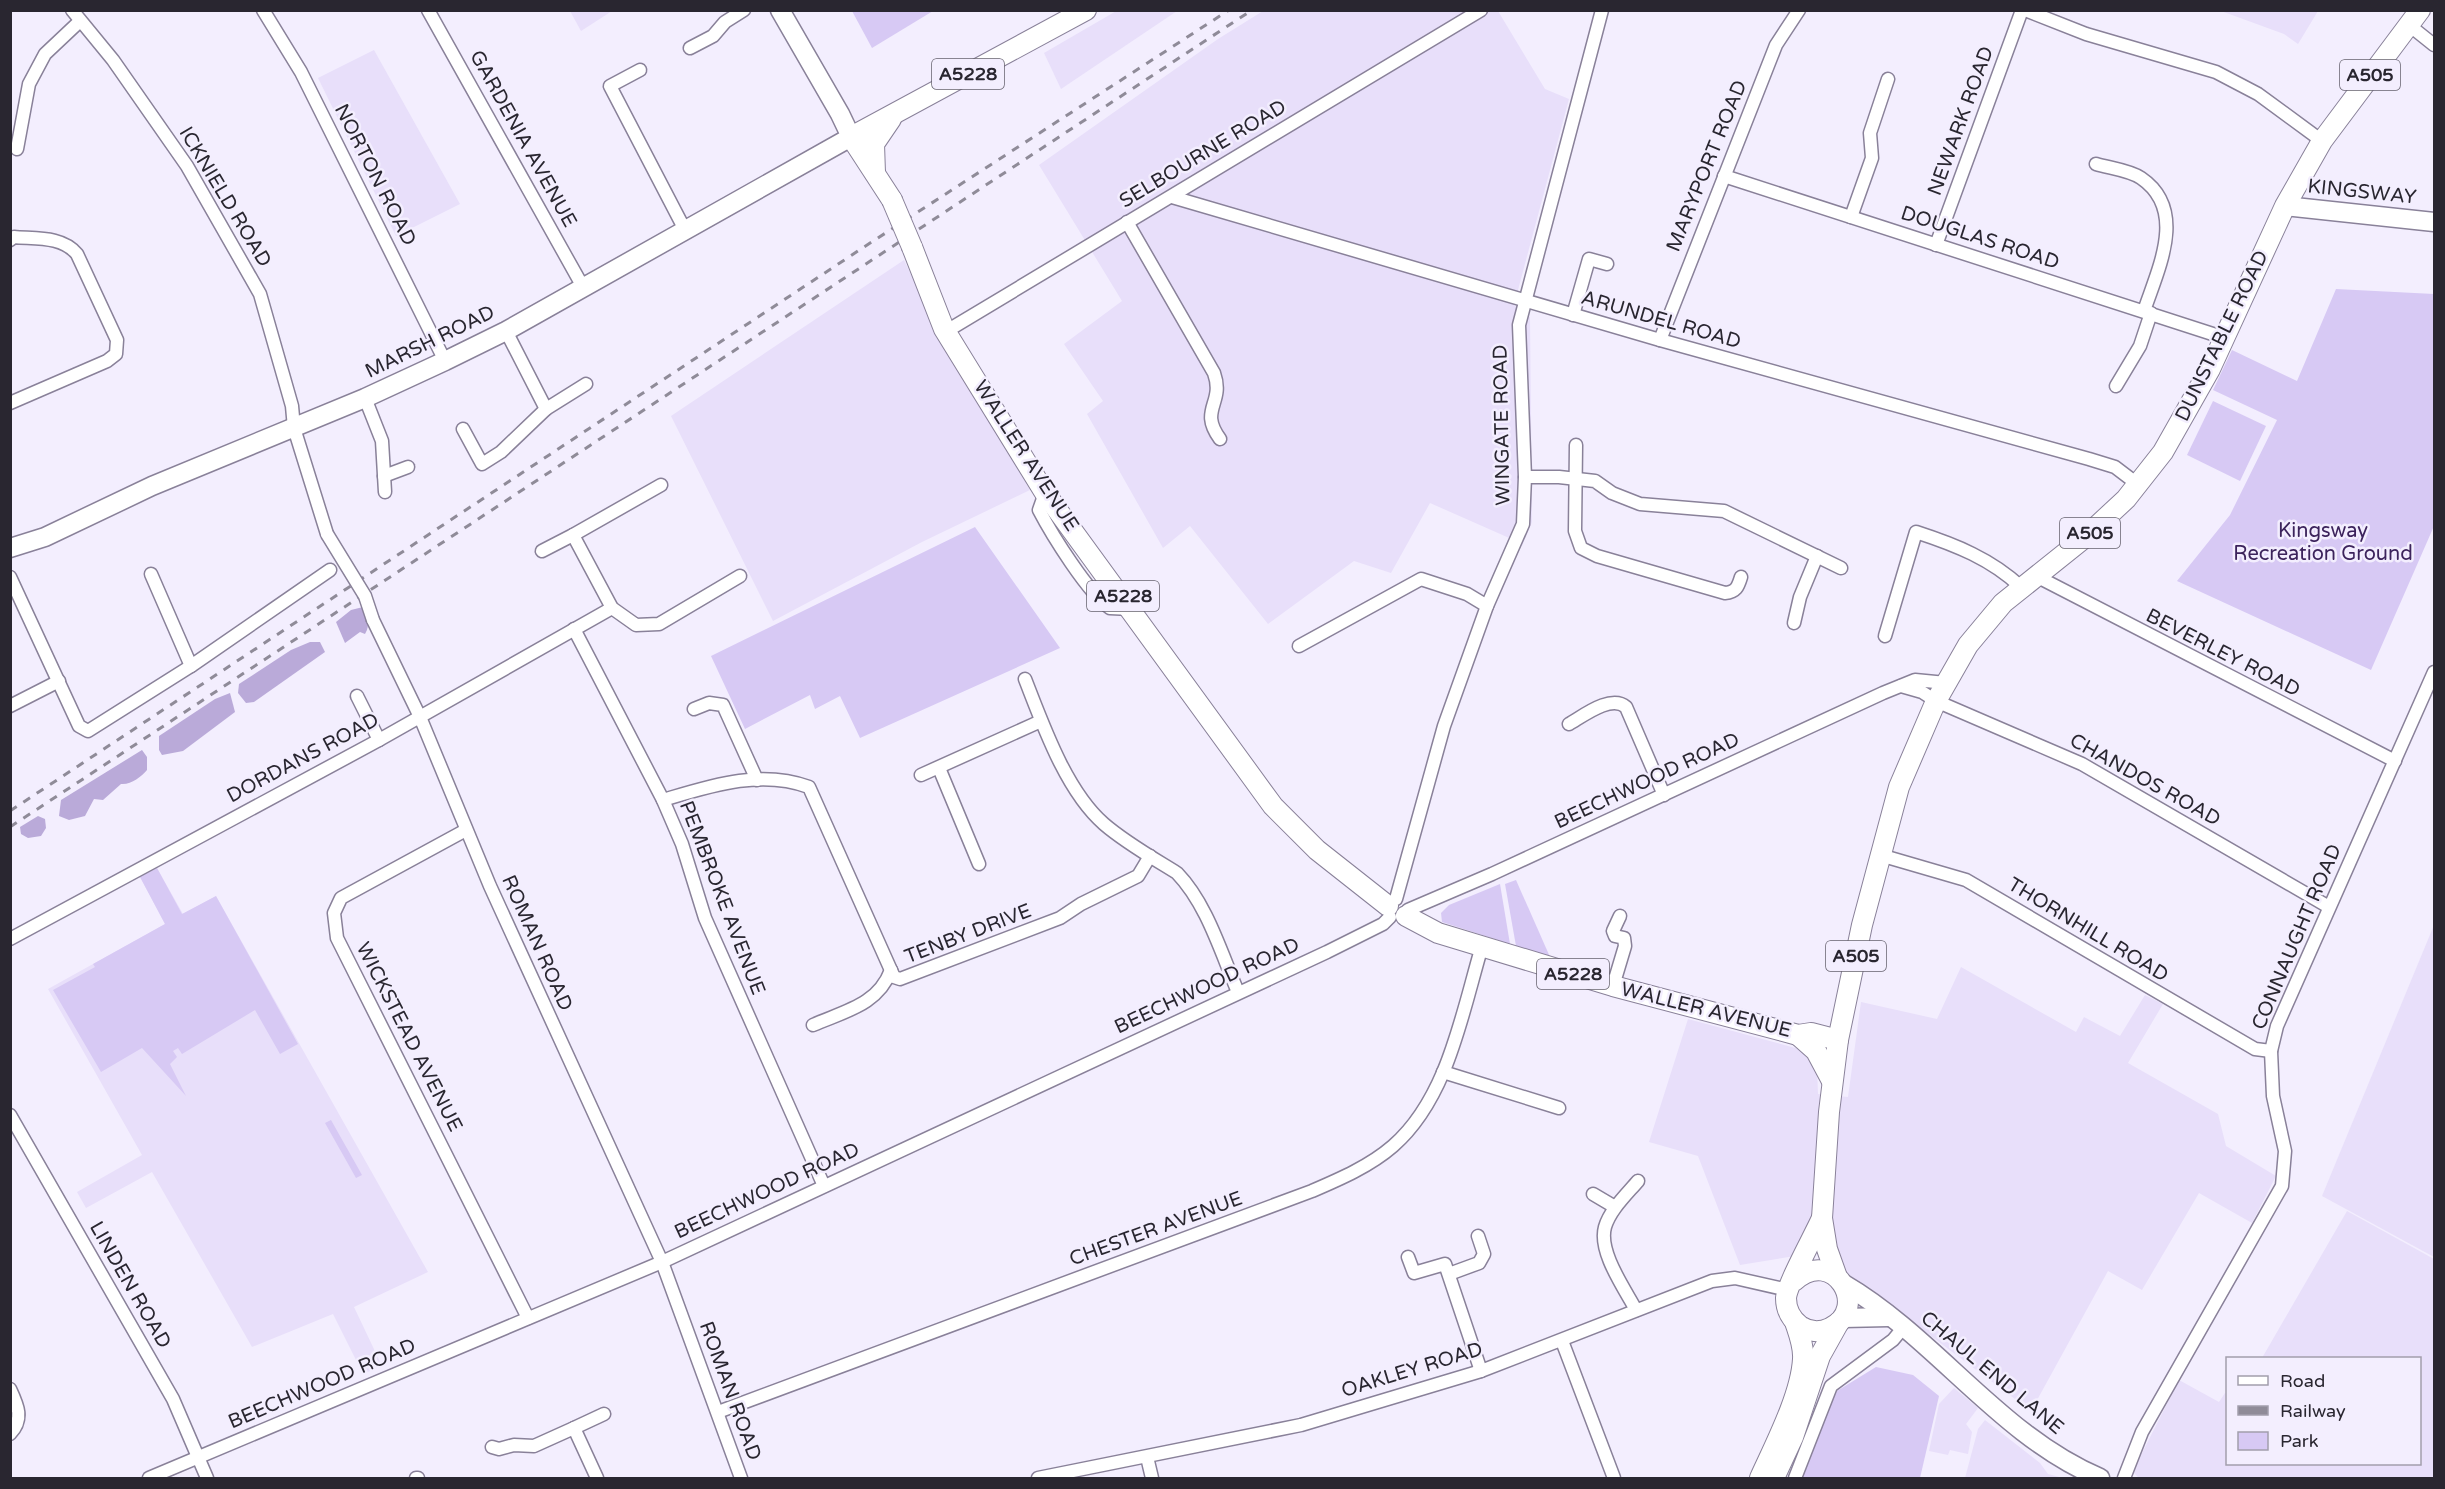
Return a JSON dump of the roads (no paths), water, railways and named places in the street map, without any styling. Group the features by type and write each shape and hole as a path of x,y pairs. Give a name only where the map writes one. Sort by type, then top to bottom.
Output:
{"main road":[{"path":"780,10 840,114 851,138"},
{"name":"A5228","path":"851,138 1086,10"},
{"name":"DUNSTABLE ROAD","path":"1880,855 1899,787 1936,701 1983,625 2028,582 2083,539 2126,499 2136,483 2163,452 2193,403 2225,338 2284,206 2322,141 2414,18"},
{"path":"875,173 874,144 894,115"},
{"name":"MARSH ROAD","path":"10,548 45,537 152,486 365,398 446,361 506,331 851,138"},
{"name":"WALLER AVENUE","path":"851,138 892,200 945,332 1045,493 1132,609 1273,806 1317,850 1397,910 1438,933 1613,986 1798,1035 1811,1033 1838,1040"},
{"name":"KINGSWAY","path":"2284,206 2434,222"},
{"name":"A505","path":"1840,1280 1827,1249 1822,1218 1832,1081 1838,1040 1880,855"},
{"path":"1798,1035 1816,1051 1823,1069 1832,1081"},
{"name":"A505","path":"1791,1285 1822,1218"},
{"path":"1760,1479 1789,1411 1803,1360 1803,1347 1795,1322 1787,1307 1791,1285 1810,1270 1829,1272 1840,1280 1848,1301 1841,1320 1820,1356 1793,1437 1774,1479"},
{"name":"CHAUL END LANE","path":"1840,1280 1862,1294 1933,1351 2014,1424 2060,1457 2100,1479"},
{"path":"1795,1322 1812,1331 1822,1331 1841,1320"},
{"name":"CHAUL END LANE","path":"1841,1320 1896,1322"}],"street":[{"name":"ICKNIELD ROAD","path":"72,10 113,60 187,166 260,294 292,406 294,428"},
{"name":"NORTON ROAD","path":"263,10 301,72 446,361"},
{"name":"GARDENIA AVENUE","path":"428,10 584,287"},
{"path":"690,48 713,36 725,22 744,10"},
{"name":"SELBOURNE ROAD","path":"945,332 1481,10"},
{"name":"WINGATE ROAD","path":"1397,910 1444,726 1487,606 1523,524 1525,477 1519,325 1602,10"},
{"name":"MARYPORT ROAD","path":"1660,340 1776,45 1799,10"},
{"path":"2025,11 2086,33 2216,72 2258,94 2322,141"},
{"name":"NEWARK ROAD","path":"1936,245 2025,11"},
{"path":"2414,18 2434,45"},
{"path":"17,149 29,84 45,54 80,21"},
{"path":"640,70 610,86 685,230"},
{"path":"1851,217 1872,158 1869,133 1887,80"},
{"path":"2096,164 2139,177 2159,194 2167,220 2166,244 2140,346 2116,387"},
{"name":"DOUGLAS ROAD","path":"1724,176 2225,338"},
{"name":"ARUNDEL ROAD","path":"1172,197 1660,340 2089,459 2115,467 2136,483"},
{"path":"1127,222 1214,373 1218,384 1210,414 1211,426 1220,439"},
{"path":"10,240 14,237 58,241 70,246 77,254 117,340 116,354 107,361 10,403"},
{"path":"1573,315 1589,259 1607,264"},
{"path":"506,331 546,409"},
{"path":"463,429 482,464 501,452 546,409 586,384"},
{"path":"365,398 382,441 385,492"},
{"name":"ROMAN ROAD","path":"294,428 327,534 365,596 373,620 420,717 466,830 662,1262 741,1479"},
{"path":"1576,445 1575,531 1581,548 1597,556 1725,593 1738,588 1741,577"},
{"path":"384,476 408,467"},
{"path":"1525,477 1595,482 1612,493 1640,504 1724,511 1841,568"},
{"path":"543,551 661,485"},
{"name":"BEVERLEY ROAD","path":"1885,636 1916,532 1980,556 2028,582 2070,597 2395,761"},
{"path":"573,535 612,608 636,625 659,624 740,576"},
{"path":"1794,623 1800,597 1817,556"},
{"path":"10,577 79,726 88,731 191,666 330,570"},
{"path":"151,574 191,666"},
{"path":"1299,646 1421,579 1467,594 1487,606"},
{"name":"DORDANS ROAD","path":"10,939 379,740 612,608"},
{"name":"PEMBROKE AVENUE","path":"574,629 663,800 681,844 705,918 824,1186"},
{"name":"CONNAUGHT ROAD","path":"2124,1479 2142,1432 2282,1186 2285,1151 2273,1096 2271,1051 2277,1026 2434,672"},
{"path":"1025,679 1041,721 1073,785 1103,824 1178,873 1191,890 1238,992"},
{"name":"BEECHWOOD ROAD","path":"149,1479 662,1262 1383,924 1397,910 1440,897 1901,686 1915,680 1946,683"},
{"path":"10,705 59,681"},
{"path":"1901,686 1922,692 1936,701"},
{"path":"357,696 379,740"},
{"name":"CHANDOS ROAD","path":"1936,701 2082,764 2329,907"},
{"path":"1569,724 1590,712 1614,702 1621,702 1626,707 1664,795"},
{"path":"694,709 709,703 723,705 757,780"},
{"path":"921,775 1041,721"},
{"path":"939,768 979,864"},
{"name":"TENBY DRIVE","path":"663,800 730,781 799,783 809,787 815,794 891,970 894,976 904,980 1060,918 1081,904 1138,876 1150,856"},
{"name":"WICKSTEAD AVENUE","path":"466,830 341,898 334,913 337,938 528,1318"},
{"name":"THORNHILL ROAD","path":"1880,855 1966,880 2255,1049 2271,1051"},
{"path":"1438,933 1426,912 1440,897"},
{"path":"1613,986 1625,946 1624,938 1615,936 1613,931 1620,916"},
{"name":"CHESTER AVENUE","path":"718,1412 1338,1180 1393,1146 1423,1110 1443,1072 1482,946"},
{"path":"813,1025 871,999 886,984 891,970"},
{"path":"1443,1072 1559,1108"},
{"name":"LINDEN ROAD","path":"10,1115 173,1400 207,1479"},
{"path":"1636,1310 1607,1258 1604,1229 1615,1207 1638,1181"},
{"path":"1593,1194 1615,1207"},
{"path":"1449,1274 1479,1263 1485,1254 1478,1236"},
{"path":"1408,1257 1414,1274 1444,1264 1481,1371"},
{"name":"OAKLEY ROAD","path":"1038,1479 1301,1425 1481,1371 1712,1281 1735,1278 1791,1285"},
{"path":"1795,1479 1831,1386 1893,1340 1896,1322"},
{"path":"1562,1341 1614,1479"},
{"path":"10,1389 20,1410 16,1428 10,1434"},
{"path":"492,1447 499,1449 514,1445 534,1446 604,1413"},
{"path":"574,1428 597,1479"},
{"path":"1147,1457 1152,1479"}],"railway":[{"path":"10,811 864,247 1229,10"},
{"path":"10,827 1252,10"}],"park label":[{"name":"Kingsway Recreation Ground","path":"2323,542"}]}
